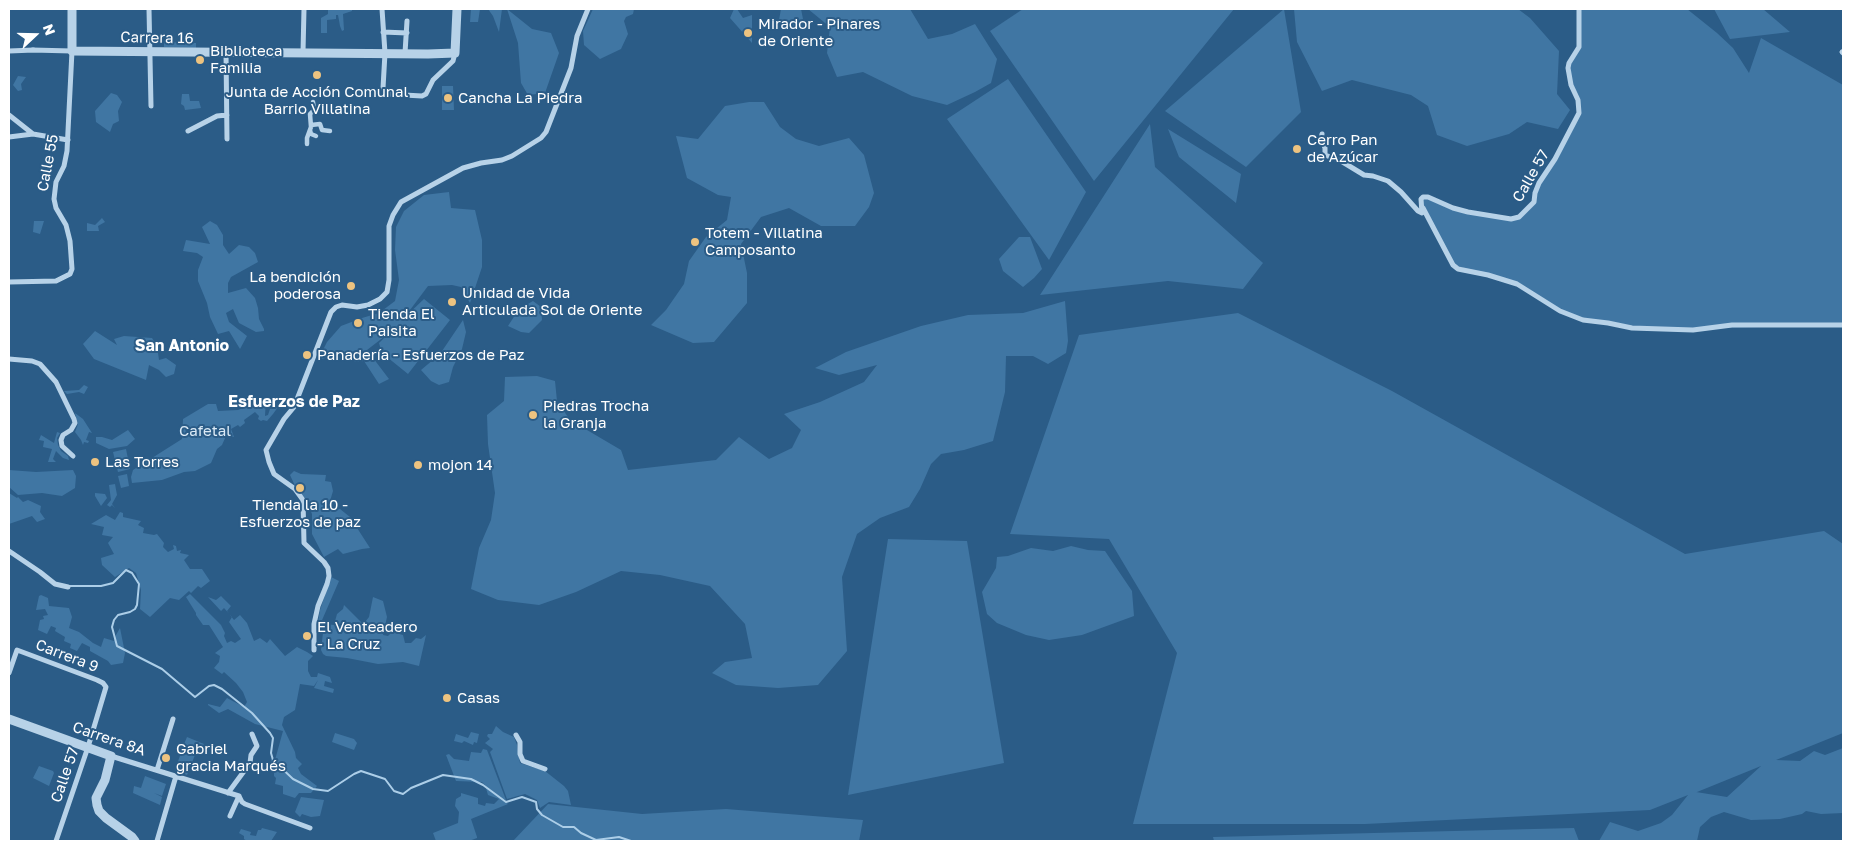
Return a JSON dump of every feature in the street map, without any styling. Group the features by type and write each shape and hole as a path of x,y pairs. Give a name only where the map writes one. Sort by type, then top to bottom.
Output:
{"street":[{"name":"Calle 55","path":"9,282 56,281 70,274 72,269 70,241 66,225 56,208 54,199 56,182 64,166 68,140 72,9"},
{"path":"149,9 151,106"},
{"path":"302,52 304,9"},
{"path":"382,9 384,91 386,94 422,96 426,94 432,80 454,61 457,9"},
{"path":"314,650 314,624 318,606 329,576 328,568 304,543 302,526 303,500 294,489 274,474 266,450 284,419 294,408 331,312 342,305 368,306 380,299 386,292 390,280 390,226 393,215 401,202 463,168 502,160 512,156 541,138 546,132 570,68 577,36 588,9"},
{"name":"Calle 57","path":"1421,206 1421,199 1428,197 1453,208 1512,219 1524,214 1534,202 1534,193 1539,183 1555,159 1580,113 1568,68 1579,47 1579,9"},
{"path":"405,54 407,21"},
{"path":"383,32 407,33"},
{"name":"Carrera 16","path":"32,50 226,53 455,53"},
{"path":"9,51 32,50"},
{"path":"226,53 227,139"},
{"path":"313,102 314,110 310,114 310,128 311,134 316,136"},
{"name":"Calle 55","path":"9,115 32,134"},
{"path":"188,131 217,116 227,115"},
{"path":"310,128 320,124 322,130 330,130"},
{"path":"307,144 310,128"},
{"path":"9,137 32,134 68,140"},
{"path":"1322,134 1321,139 1325,148 1325,155 1341,161 1364,175 1388,181 1422,213 1421,206"},
{"path":"1421,206 1453,265 1458,269 1488,275 1517,284 1560,310 1583,320 1632,328 1693,330 1732,326 1843,325"},
{"path":"9,359 32,361 40,364 56,382 75,423 61,440 62,446 73,456"},
{"path":"9,551 54,584 68,587"},
{"name":"Carrera 9","path":"9,673 17,650 97,680 106,687"},
{"name":"Calle 57","path":"56,841 106,687"},
{"name":"Carrera 8A","path":"9,719 111,756 228,792 238,796 246,804 310,828"},
{"path":"157,770 173,719"},
{"path":"228,792 250,763 251,754 257,746 252,734"},
{"path":"516,735 520,742 520,754 523,761 545,769"},
{"path":"111,756 105,780 96,798 99,811 132,837 134,841"},
{"path":"158,841 176,776"},
{"path":"230,816 238,796"}],"green space":[{"path":"328,9 352,9 352,11 343,14 344,30 342,31 338,15 336,15 336,19 327,20 327,33 321,33 321,18 328,14"},
{"path":"471,9 480,9 478,22 470,22"},
{"path":"488,9 502,9 499,32 493,16"},
{"path":"507,9 532,29 551,33 559,53 545,93 528,95 521,83 518,43"},
{"path":"593,9 634,9 633,14 626,17 624,21 628,34 621,49 600,59 584,45 583,31"},
{"name":"Mirador - Pinares de Oriente","path":"734,9 737,9 743,18 752,15 752,43 730,18"},
{"path":"781,9 801,9 803,19 801,30 785,28 779,20"},
{"path":"808,9 910,9 928,39 952,34 975,24 997,59 991,83 947,105 912,96 863,72 837,77 827,53 830,27"},
{"path":"1023,9 1234,9 1094,181 990,31"},
{"path":"1284,9 1301,112 1246,167 1165,111"},
{"path":"1294,9 1518,9 1530,18 1559,51 1557,94 1570,110 1558,129 1527,122 1509,134 1467,146 1437,135 1428,106 1411,95 1352,80 1322,91 1297,42"},
{"path":"1579,9 1687,9 1733,48 1749,73 1761,38 1843,85 1843,325 1632,328 1583,320 1560,311 1517,284 1453,265 1421,205 1423,197 1453,208 1495,217 1519,217 1534,202 1535,193 1579,113 1568,68 1579,47"},
{"path":"1714,9 1763,9 1790,32 1730,39"},
{"path":"164,42 196,43 196,48 164,47"},
{"path":"18,76 26,77 21,84 22,90 18,91 13,85"},
{"path":"1008,79 1086,192 1049,260 947,119"},
{"name":"Cancha La Piedra","path":"442,86 453,86 454,110 442,110"},
{"path":"111,93 117,95 122,102 118,111 119,121 113,124 110,132 96,122 95,111"},
{"path":"182,94 189,94 190,101 199,101 201,108 185,110 181,104"},
{"path":"749,102 764,102 780,127 796,139 819,146 849,138 864,155 874,193 869,207 855,226 821,226 789,208 761,217 741,244 747,273 747,303 714,342 693,343 651,325 666,310 684,284 689,261 706,237 727,220 731,197 718,195 687,178 676,136 698,139 725,106"},
{"path":"1150,124 1155,167 1263,263 1243,289 1168,281 1040,295"},
{"path":"1168,129 1241,174 1236,203 1179,157"},
{"path":"449,192 451,208 475,210 482,240 482,267 470,303 461,287 452,285 428,286 404,318 424,299 450,320 408,374 382,353 379,343 389,333 367,350 389,379 379,384 364,361 356,362 340,354 318,360 327,342 341,326 379,313 395,301 399,280 395,250 396,227 404,211 424,195"},
{"path":"102,218 105,222 98,226 99,231 87,231 87,223 95,225"},
{"path":"34,221 44,221 40,234 33,232"},
{"path":"210,221 217,225 223,235 223,245 229,254 239,245 249,247 255,253 258,262 231,277 228,283 228,293 246,288 255,298 259,319 264,329 264,331 256,332 239,323 233,309 226,313 229,322 247,336 240,349 229,331 218,334 210,317 207,303 198,281 198,270 203,257 197,253 183,251 186,240 210,244 202,227"},
{"path":"1019,237 1030,237 1042,269 1023,287 1003,271 999,259"},
{"path":"533,301 541,307 542,320 529,333 521,332 508,326 519,309"},
{"path":"1065,301 1068,341 1066,353 1048,364 1033,356 1006,356 1005,392 993,441 964,450 941,454 931,464 920,489 909,507 880,518 857,534 842,577 847,651 818,685 778,688 736,685 712,673 725,662 752,658 745,624 710,586 660,575 621,571 576,592 539,605 498,600 471,589 479,548 491,520 495,493 488,444 487,415 504,401 505,377 537,376 555,381 557,401 570,420 621,450 628,470 716,460 739,437 769,459 792,448 801,430 784,414 820,402 864,382 877,365 839,375 815,368 846,352 921,326 968,315 1023,313"},
{"path":"1238,313 1392,391 1685,554 1824,531 1843,544 1843,733 1776,760 1800,761 1814,751 1825,755 1843,748 1843,813 1821,814 1806,811 1802,814 1780,819 1751,820 1724,812 1711,817 1700,827 1697,841 1599,841 1610,822 1638,831 1661,823 1672,815 1688,795 1650,810 1365,824 1133,824 1177,653 1109,539 1010,534 1079,335","holes":["1761,766 1727,797 1696,792"]},
{"path":"463,320 466,332 462,349 453,367 449,382 439,385 431,381 421,370 440,354"},
{"path":"95,331 117,345 114,339 124,336 152,338 157,346 159,360 166,358 176,365 174,374 166,377 159,370 149,365 146,380 94,359 83,344"},
{"path":"84,385 88,387 84,394 79,392 67,394 64,391 79,390"},
{"name":"Cafetal","path":"266,399 265,416 268,415 270,409 278,407 267,421 258,419 259,416 255,412 244,420 245,423 240,427 238,425 231,429 234,437 226,436 222,445 217,449 211,463 195,471 184,472 162,480 132,483 133,470 182,439 183,419 208,404 216,404 218,411 238,410"},
{"path":"75,413 83,419 92,433 89,432 86,440 89,441 88,443 84,442 83,445 75,432 78,424"},
{"path":"128,430 135,439 127,446 109,449 96,443 96,437 112,440"},
{"path":"57,432 60,433 57,438 58,445 61,451 68,456 69,460 63,458 56,451 53,459 56,462 48,462 52,449 43,447 44,441 39,440 41,435 54,443"},
{"path":"126,449 130,469 118,472 113,452"},
{"path":"9,470 36,472 73,470 76,476 75,488 62,496 42,493 18,495 9,487"},
{"path":"294,471 301,474 326,475 325,481 331,482 333,491 328,508 332,510 340,509 350,517 370,548 343,554 338,549 324,557 312,534 312,514 305,498 296,488 290,475"},
{"path":"127,474 129,486 121,488 118,476"},
{"path":"115,484 117,495 112,504 115,508 112,505 110,507 107,505 111,500 109,485"},
{"path":"9,493 18,497 23,502 28,500 41,506 40,512 45,519 37,522 32,516 9,524"},
{"path":"95,493 105,494 107,498 101,506 95,496"},
{"path":"120,512 123,513 123,517 141,521 138,525 144,528 143,533 157,534 164,543 163,547 168,552 174,549 173,545 176,546 177,551 181,550 180,553 189,555 184,560 190,569 202,569 210,581 201,588 198,586 191,593 189,591 179,600 170,598 150,617 140,609 141,590 136,573 129,568 115,577 102,565 101,558 114,554 108,543 113,537 102,535 104,527 91,524 106,515 115,520"},
{"path":"888,539 967,541 1004,763 848,795"},
{"path":"1071,546 1105,551 1132,591 1134,616 1082,635 1049,640 1026,635 997,623 987,614 982,592 996,568 997,557 1008,556 1031,548 1053,551"},
{"path":"331,577 339,581 316,634 320,610"},
{"path":"190,594 221,625 227,643 231,641 235,643 241,639 229,622 232,617 234,620 240,615 247,623 254,641 260,638 267,643 270,639 285,656 297,647 313,656 308,661 308,671 311,677 317,677 318,673 330,677 332,683 325,681 324,686 334,689 333,693 314,688 318,680 314,686 300,684 295,710 284,717 282,725 296,758 302,764 298,768 301,774 317,786 311,793 299,793 295,798 283,794 283,786 275,784 276,778 271,761 272,758 275,760 283,731 255,724 228,709 219,713 208,705 220,707 227,698 244,707 247,702 243,692 236,683 224,672 222,674 214,668 219,662 220,656 215,653 223,647 209,625 203,625 196,615 186,597"},
{"path":"39,596 48,598 49,606 69,608 72,617 69,628 79,632 101,647 104,638 114,641 120,628 125,653 123,663 111,665 108,661 90,651 90,647 82,643 77,651 70,648 71,644 64,641 65,637 55,631 56,628 51,626 47,634 38,630 40,620 44,619 43,616 48,615 45,609 36,610"},
{"path":"221,596 231,606 227,611 229,614 224,608 221,611 208,597 216,600"},
{"path":"373,597 383,601 387,617 383,635 388,636 392,632 403,635 405,643 411,643 416,638 421,639 426,635 419,666 403,662 378,664 323,654 321,650 324,624 334,625 337,614 343,609 344,605 361,622 365,622 369,617"},
{"path":"496,726 514,737 520,763 545,771 564,786 568,791 571,805 549,802 540,808 537,800 525,794 507,799 490,752 493,749 485,743 490,739 487,736 488,734 492,734"},
{"path":"471,732 479,734 477,743 474,742 473,745 464,741 462,743 454,741 456,734 468,738"},
{"path":"335,733 354,739 357,743 354,750 332,742"},
{"path":"187,737 204,744 196,754 182,749"},
{"path":"483,749 487,750 506,800 503,799 508,804 471,819 477,838 469,841 436,841 433,833 458,823 459,812 455,806 456,799 461,796 461,793 478,798 478,804 485,806 486,803 494,804 499,799 488,795 482,782 456,781 446,755 449,754 454,759 469,761 471,752 481,753"},
{"path":"182,750 195,755 187,775 175,770"},
{"path":"39,766 54,773 49,786 33,778"},
{"path":"145,776 166,784 162,796 154,793 162,797 160,805 133,793 134,786 141,788"},
{"path":"301,797 324,800 320,816 311,817 302,814 300,817 295,812"},
{"path":"548,804 642,814 726,809 863,820 859,841 513,841"},
{"path":"262,828 277,832 271,841 247,841 239,833 241,829 251,832 250,835 256,836 258,830"},
{"path":"1574,828 1579,841 1214,841 1213,837"}],"waterway":[{"path":"69,586 101,586 113,583 126,570 132,573 139,584 137,605 135,609 118,615 114,620 112,627 117,646 162,669 195,697 209,686 214,685 222,689 252,713 270,733 273,738 271,753 273,760 293,779 313,789 328,791 361,771 385,779 394,791 403,794 411,788 443,775 471,779 483,785 506,802 522,797 536,802 537,809 542,815 563,827 574,827 581,833 596,840 619,837 631,841"}],"place":[{"name":"Mirador - Pinares de Oriente","path":"748,33"},
{"name":"Biblioteca Familia","path":"200,60"},
{"name":"Junta de Acción Comunal Barrio Villatina","path":"317,75"},
{"name":"Cancha La Piedra","path":"448,98"},
{"name":"Cerro Pan de Azúcar","path":"1297,149"},
{"name":"Totem - Villatina Camposanto","path":"695,242"},
{"name":"La bendición poderosa","path":"351,286"},
{"name":"Unidad de Vida Articulada Sol de Oriente","path":"452,302"},
{"name":"Tienda El Paisita","path":"358,323"},
{"name":"Panadería - Esfuerzos de Paz","path":"307,355"},
{"name":"Piedras Trocha la Granja","path":"533,415"},
{"name":"Las Torres","path":"95,462"},
{"name":"mojon 14","path":"418,465"},
{"name":"Tienda la 10 - Esfuerzos de paz","path":"300,488"},
{"name":"El Venteadero - La Cruz","path":"307,636"},
{"name":"Casas","path":"447,698"},
{"name":"Gabriel gracia Marqués","path":"166,758"}],"district":[{"name":"San Antonio","path":"182,346"},
{"name":"Esfuerzos de Paz","path":"294,402"}]}
